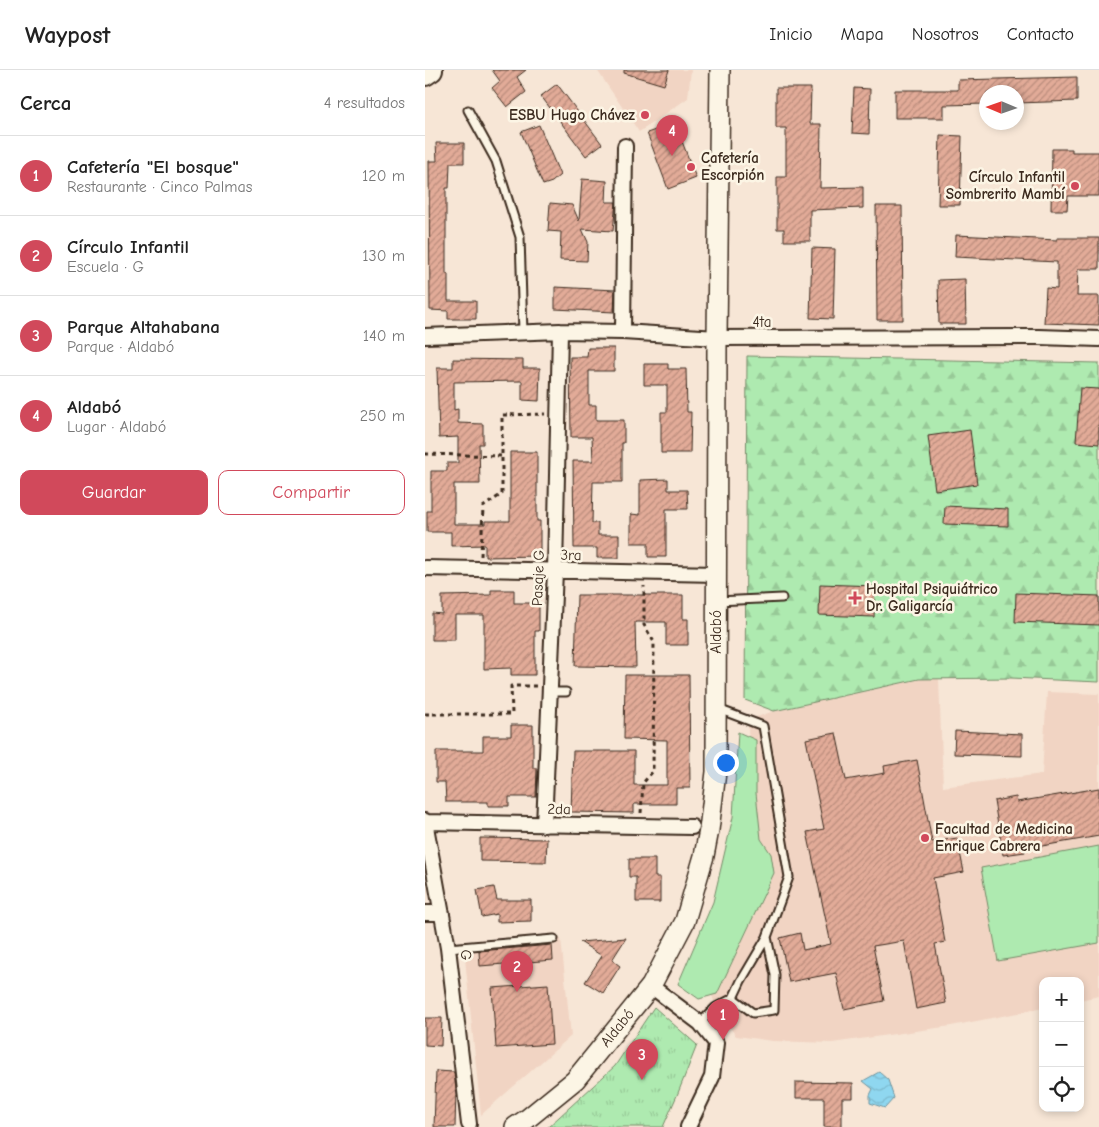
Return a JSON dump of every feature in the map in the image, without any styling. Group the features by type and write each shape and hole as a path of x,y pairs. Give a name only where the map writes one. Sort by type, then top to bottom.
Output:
{"highway":[{"path":"425,74 431,70"}],"main road":[{"name":"Aldabó","path":"515,1127 575,1080 651,986 685,921 704,856 716,772 720,70"}],"street":[{"path":"623,332 625,146"},
{"name":"4ta","path":"425,336 560,331 623,332 717,338 1039,337 1099,339"},
{"name":"Pasaje G","path":"544,825 555,571 560,331"},
{"name":"3ra","path":"425,568 717,574"},
{"name":"2da","path":"425,822 594,828 692,827"},
{"name":"G","path":"425,822 432,846 449,948 469,1124"},
{"path":"425,913 442,914"},
{"path":"651,986 700,1023 716,1043 712,1077 688,1127"}],"lane":[{"path":"468,110 496,160 520,237 523,332"},
{"path":"717,601 782,598"},
{"path":"550,689 566,692"},
{"path":"700,1023 716,1007 733,998 767,937 789,877 763,726 716,708"},
{"path":"733,998 753,1013 774,1010 775,975 767,937"},
{"path":"449,948 554,939"}],"path":[{"path":"481,569 483,507 502,494 502,415 558,414"},
{"path":"425,454 502,456"},
{"path":"641,815 643,783 653,771 654,642 644,625 644,572"},
{"path":"425,714 512,714 511,686 550,689"}],"shaded area":[{"name":"ESBU Hugo Chávez","path":"597,70 691,70 688,98 639,132"},
{"name":"Facultad de Medicina Enrique Cabrera","path":"919,679 939,679 943,787 1042,774 1047,692 1099,694 1099,996 1084,999 1084,977 1039,977 1039,1009 951,1026 832,1043 773,1041 736,1036 716,1007 708,984 752,889 748,720 774,711"},
{"path":"561,939 571,1036 481,1115 464,949"}],"green space":[{"path":"747,356 1099,363 1099,682 1011,678 919,679 774,711 745,700"},
{"path":"738,732 756,740 756,793 761,839 771,854 774,873 717,994 699,999 678,984 713,902 733,817"},
{"path":"1099,846 1099,943 998,961 981,868"},
{"path":"654,1007 697,1045 663,1127 548,1127 615,1066"}],"water":[{"path":"879,1072 888,1080 894,1098 885,1108 870,1103 870,1095 873,1089 863,1081"}],"building":[{"path":"492,70 526,70 517,77 526,92 507,107 492,88 500,81"},
{"path":"624,70 669,70 664,85 624,73"},
{"path":"1077,77 1077,101 1024,103 1024,85 979,85 979,104 944,105 944,118 895,118 895,90 958,90 958,80"},
{"path":"557,84 602,144 586,156 541,96"},
{"path":"776,88 811,88 810,124 821,124 820,188 863,187 863,208 810,210 810,241 784,241 784,229 777,229 777,177 786,177 786,128 776,128"},
{"path":"854,88 870,89 869,134 852,133"},
{"path":"675,123 696,178 668,189 647,133"},
{"path":"539,125 560,175 552,182 543,185 521,132"},
{"path":"940,135 962,136 960,205 938,205"},
{"path":"436,143 464,143 464,163 450,163 449,188 446,188 446,274 448,274 448,301 476,301 476,319 448,319 448,311 430,310 429,161 437,161"},
{"name":"Círculo Infantil Sombrerito Mambí","path":"1052,149 1072,149 1072,152 1099,152 1099,196 1068,196 1067,210 1051,210"},
{"path":"582,179 607,181 606,202 616,202 613,231 582,229 588,242 587,261 560,260 561,232 548,231 550,203 572,205 579,221"},
{"path":"876,206 902,206 903,320 877,320"},
{"path":"956,235 1057,240 1057,238 1099,238 1099,269 1078,269 1077,296 1099,296 1099,325 1044,323 1046,288 1057,289 1057,262 955,257"},
{"path":"812,248 835,249 833,319 810,318"},
{"path":"965,279 966,324 939,324 938,280"},
{"path":"555,287 615,290 614,312 555,309"},
{"path":"588,348 614,348 614,371 589,371 589,405 596,405 596,420 624,420 622,482 593,482 592,523 598,523 598,535 619,535 619,558 597,558 597,548 574,548 573,461 593,461 592,437 571,437 570,357 587,357"},
{"path":"453,359 523,360 523,368 540,368 539,401 522,400 522,381 454,382 454,410 458,409 458,423 483,424 483,444 479,444 480,484 454,484 454,524 485,524 485,521 510,521 510,452 537,452 537,521 540,521 540,556 485,557 485,545 451,546 451,532 427,532 427,511 431,511 431,471 447,471 447,463 458,463 458,437 439,438 437,368 453,368"},
{"path":"644,364 668,364 668,369 686,369 687,412 691,412 690,453 661,453 661,412 667,412 667,385 644,385"},
{"path":"1080,388 1099,389 1099,444 1076,442"},
{"path":"970,430 977,484 935,490 928,436"},
{"path":"668,479 668,490 687,490 688,509 666,509 666,557 648,557 648,543 631,543 631,514 640,515 640,480"},
{"path":"945,506 1008,509 1008,526 944,524"},
{"path":"820,584 875,586 874,617 819,615"},
{"path":"491,590 514,590 514,603 539,603 539,631 535,631 535,675 511,675 511,668 484,669 484,615 455,615 455,640 432,640 432,613 442,614 442,596 491,595"},
{"path":"1016,593 1099,596 1099,625 1015,622"},
{"path":"577,595 683,595 683,619 688,619 688,645 666,645 666,622 635,622 636,667 575,666"},
{"path":"625,675 689,675 690,788 676,788 676,804 634,804 634,813 571,812 573,751 634,751 634,785 667,785 667,740 624,739"},
{"path":"511,725 533,725 533,768 537,768 536,797 509,797 509,806 488,806 488,802 446,802 445,782 436,782 436,751 483,751 483,736 511,736"},
{"path":"955,731 1022,734 1022,756 954,754"},
{"path":"836,733 846,780 885,773 884,766 917,760 932,842 957,838 964,872 933,878 945,942 935,944 946,1003 916,1009 904,941 873,946 884,1001 844,1009 836,973 789,982 780,938 800,933 803,950 831,944 807,832 824,829 806,739"},
{"path":"1099,788 1099,836 1025,849 1025,852 1003,855 994,801 1016,797 1017,802"},
{"path":"480,838 547,839 546,862 480,861"},
{"path":"629,859 655,859 655,877 660,877 660,902 636,902 636,877 629,877"},
{"path":"494,887 497,900 531,900 531,921 497,922 497,914 482,917 477,890"},
{"path":"626,938 612,960 620,966 603,993 585,982 602,956 580,942"},
{"path":"552,945 553,960 480,966 479,951"},
{"path":"548,984 552,1044 496,1048 492,988"},
{"path":"425,1018 442,1018 441,1046 425,1045"},
{"path":"436,1071 454,1072 456,1090 455,1127 434,1127"},
{"path":"796,1082 853,1083 853,1098 842,1098 842,1127 824,1127 824,1098 796,1098"}],"place":[{"name":"ESBU Hugo Chávez","path":"645,115"},
{"name":"Aldabó","path":"672,156"},
{"name":"Cafetería Escorpión","path":"691,167"},
{"name":"Círculo Infantil Sombrerito Mambí","path":"1075,186"},
{"name":"Hospital Psiquiátrico Dr. Galigarcía","path":"855,598"},
{"name":"Facultad de Medicina Enrique Cabrera","path":"925,838"},
{"name":"Círculo Infantil","path":"517,992"},
{"name":"Cafetería \"El bosque\"","path":"723,1040"},
{"name":"Parque Altahabana","path":"642,1080"}]}
